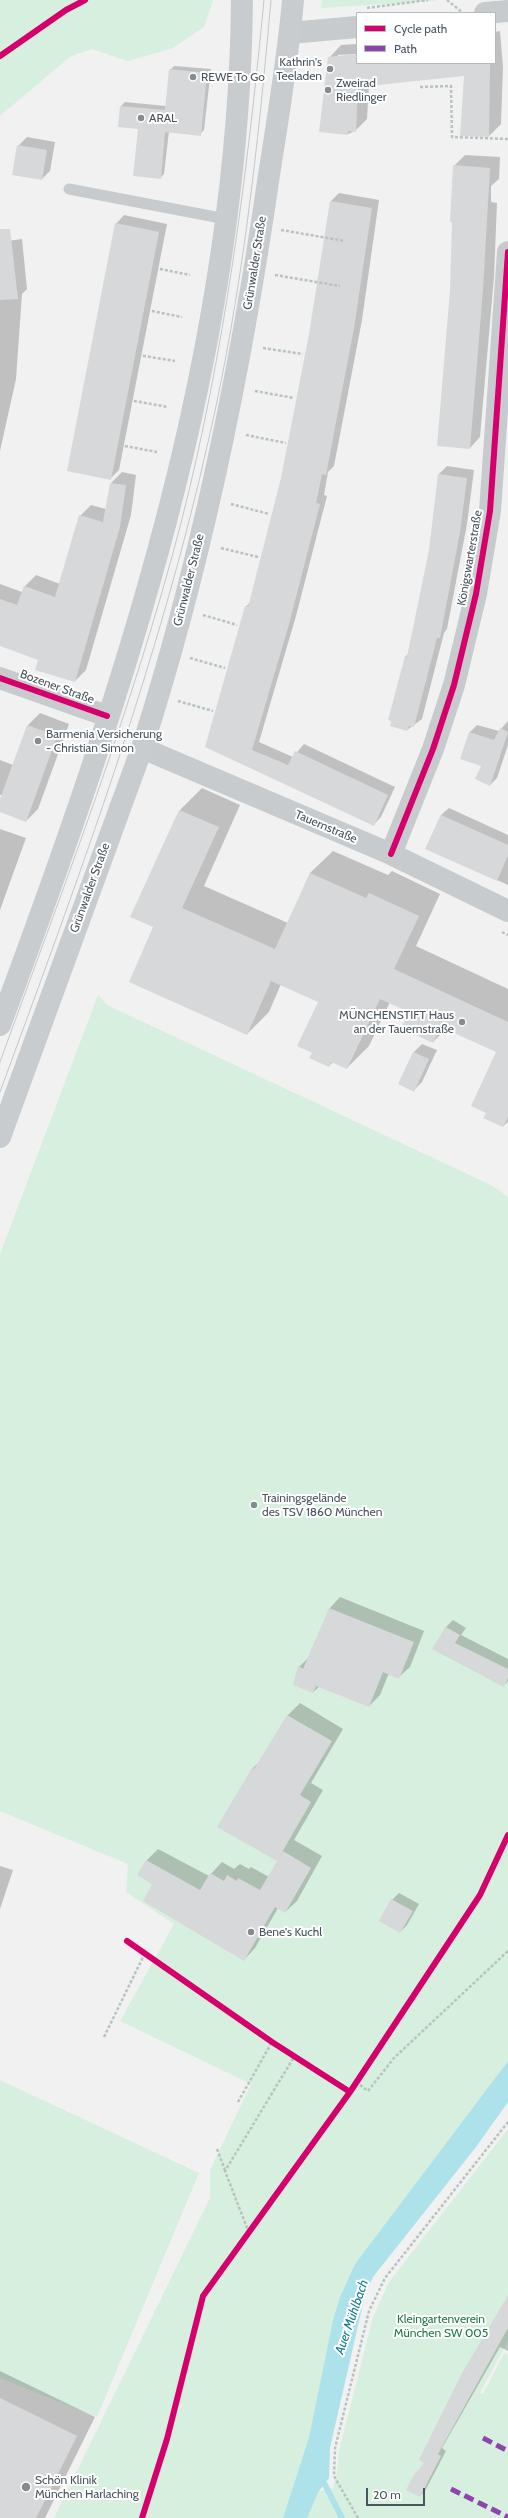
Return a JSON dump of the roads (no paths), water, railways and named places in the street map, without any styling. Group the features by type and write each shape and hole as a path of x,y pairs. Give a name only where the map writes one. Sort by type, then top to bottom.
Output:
{"main road":[{"path":"0,1025 81,802 152,574 180,468 197,392 226,219 239,97 242,0"},
{"name":"Grünwalder Straße","path":"0,1137 142,748 161,687 191,575 226,429 242,350 290,33 293,0"}],"street":[{"path":"496,12 508,11"},
{"path":"290,33 356,19"},
{"name":"Königswarterstraße","path":"391,854 433,749 454,685 476,594 490,511 508,252"},
{"name":"Bozener Straße","path":"0,678 107,716"},
{"name":"Tauernstraße","path":"142,748 391,854 508,911"}],"lane":[{"path":"69,189 226,219"}],"water":[{"name":"Auer Mühlbach","path":"508,2061 508,2102 476,2147 373,2277 365,2295 330,2448 329,2478 319,2491 307,2518 283,2518 309,2437 333,2320 340,2297 355,2264"}],"waterway":[{"path":"321,2477 342,2518"}],"tram line":[{"path":"0,1062 120,727 142,660 181,523 197,458 233,263 250,132 264,0"},
{"path":"0,1092 88,850 142,687 189,522 221,384 240,275 248,220 271,0"}],"place":[{"name":"Kathrin's Teeladen","path":"330,69"},
{"name":"REWE To Go","path":"193,77"},
{"name":"Zweirad Riedlinger","path":"328,90"},
{"name":"ARAL","path":"141,118"},
{"name":"Barmenia Versicherung - Christian Simon","path":"38,741"},
{"name":"MÜNCHENSTIFT Haus an der Tauernstraße","path":"462,1022"},
{"name":"Trainingsgelände des TSV 1860 München","path":"254,1505"},
{"name":"Bene's Kuchl","path":"251,1932"},
{"name":"Schön Klinik München Harlaching","path":"26,2487"}],"park label":[{"name":"Kleingartenverein München SW 005","path":"441,2326"}]}
